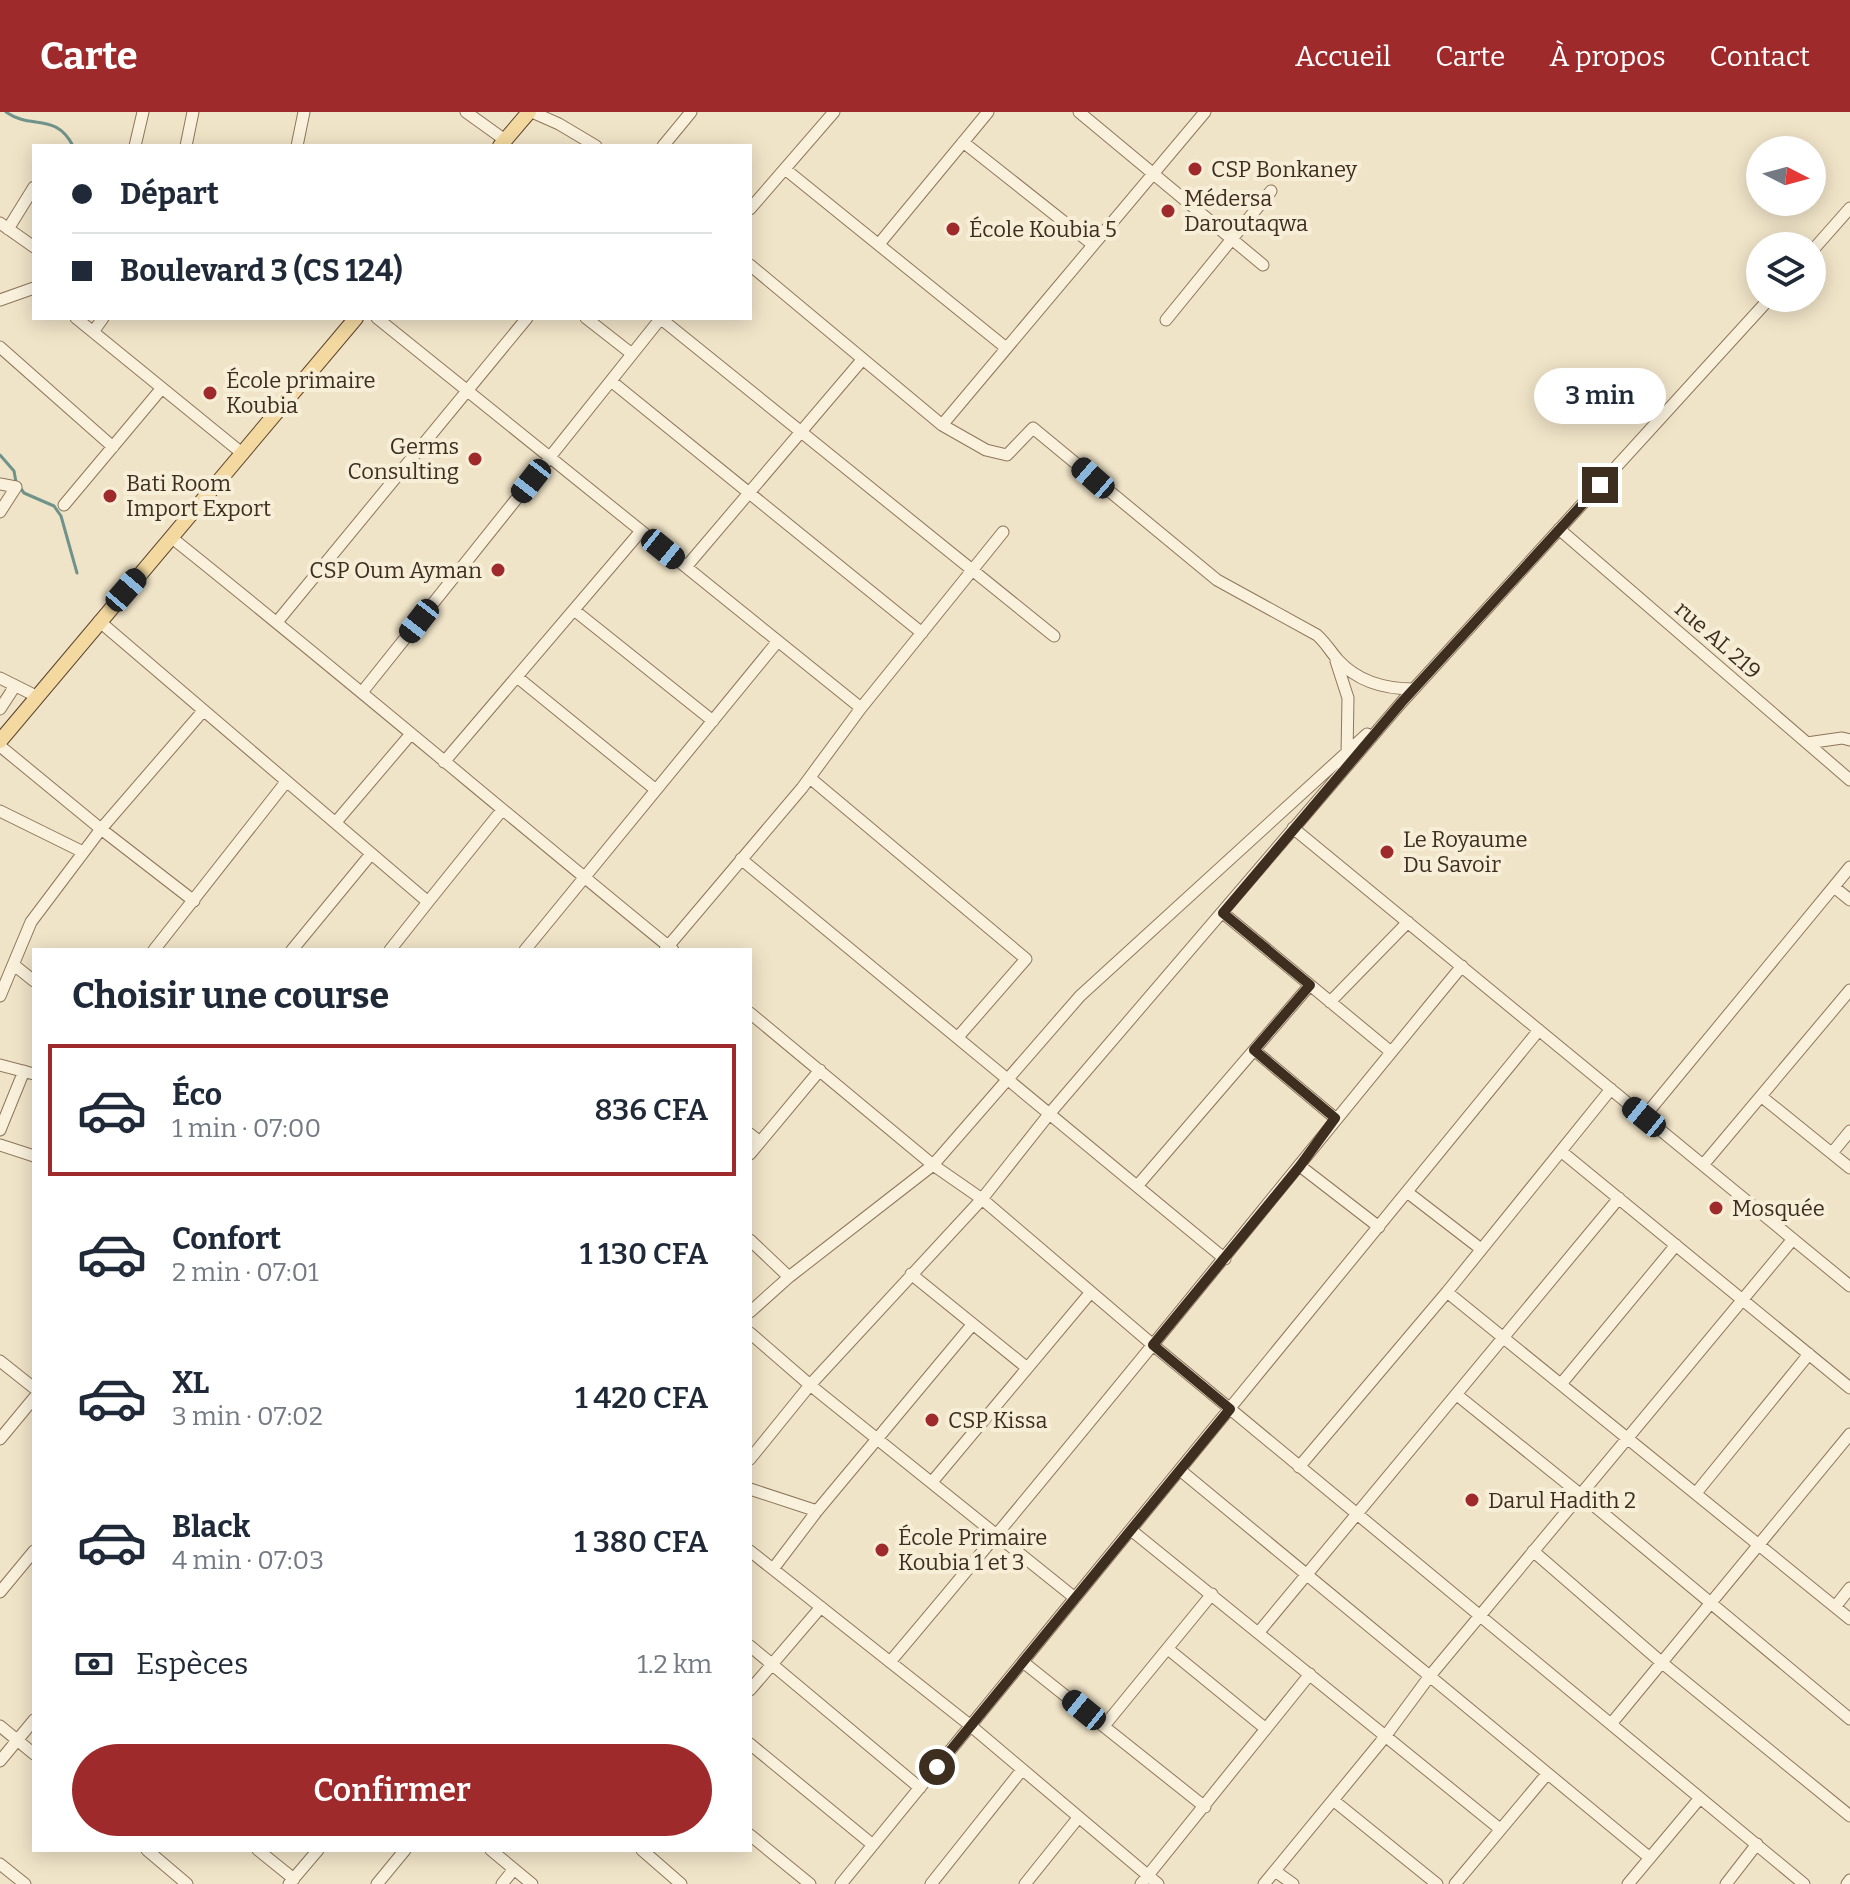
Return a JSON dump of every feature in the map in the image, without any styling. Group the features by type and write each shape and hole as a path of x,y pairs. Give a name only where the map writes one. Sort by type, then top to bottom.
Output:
{"main road":[{"path":"503,143 530,112"},
{"path":"0,743 99,621 354,320"}],"street":[{"path":"135,144 143,112"},
{"path":"186,144 193,112"},
{"path":"297,144 304,112"},
{"path":"466,112 503,143"},
{"path":"530,112 559,124 593,144"},
{"path":"665,144 691,112"},
{"path":"752,207 834,112"},
{"path":"879,244 988,112"},
{"path":"1079,112 1263,265"},
{"path":"942,425 1205,112"},
{"path":"963,142 1092,244"},
{"path":"785,169 1005,347"},
{"path":"32,190 4,226 32,246"},
{"path":"1166,320 1271,191"},
{"path":"1826,235 1850,208"},
{"path":"752,267 942,425 986,450 1007,455 1033,428 1217,580 1317,635 1333,653 1348,698 1345,768"},
{"path":"0,300 32,289"},
{"path":"752,1457 810,1385 982,1199 1050,1113 1401,703 1757,312"},
{"path":"78,320 243,454"},
{"path":"93,332 102,320"},
{"path":"380,320 861,708"},
{"path":"277,622 525,320"},
{"path":"589,320 632,354"},
{"path":"363,691 658,320"},
{"path":"662,320 1054,636"},
{"path":"0,347 113,447"},
{"path":"686,567 862,360"},
{"path":"611,381 922,633"},
{"path":"64,505 162,388"},
{"path":"0,484 16,487 0,512"},
{"name":"rue AL 219","path":"1559,529 1850,780"},
{"path":"444,762 641,531"},
{"path":"670,948 810,778 861,708 1003,532"},
{"path":"172,538 363,691 410,735 668,948"},
{"path":"574,610 713,721"},
{"path":"99,621 428,902"},
{"path":"527,948 778,641"},
{"path":"1333,653 1356,675 1374,684 1394,689 1414,689"},
{"path":"517,677 656,790"},
{"path":"0,678 38,697"},
{"path":"0,709 15,686"},
{"path":"752,1310 789,1277 933,1165 1080,996 1401,703"},
{"path":"0,996 31,922 101,829 203,711"},
{"path":"336,822 410,735"},
{"path":"1807,743 1842,738 1850,740"},
{"path":"0,743 101,829 194,901"},
{"path":"810,778 1026,959 958,1037"},
{"path":"156,948 286,782"},
{"path":"392,948 502,810"},
{"path":"0,811 83,852"},
{"path":"1293,828 1850,1286"},
{"path":"294,948 371,854"},
{"path":"741,859 1225,1259"},
{"path":"1644,1117 1850,867"},
{"path":"1834,887 1850,900"},
{"path":"1223,913 1391,1052"},
{"path":"1330,1002 1408,922"},
{"path":"14,965 32,979"},
{"path":"890,1662 1225,1259 1335,1118 1462,966"},
{"path":"1138,1185 1310,985"},
{"path":"1703,1165 1850,990"},
{"path":"752,1015 933,1165 982,1199 1299,1467 1804,1884"},
{"path":"842,1884 1539,1030"},
{"path":"1254,1050 1335,1118"},
{"path":"0,1065 29,1072 0,1130"},
{"path":"755,1138 820,1070"},
{"path":"1299,1467 1447,1292 1611,1089"},
{"path":"1762,1097 1850,1168"},
{"path":"1832,1153 1850,1131"},
{"path":"0,1145 32,1155"},
{"path":"1562,1152 1850,1388"},
{"path":"1300,1166 1379,1227"},
{"path":"1407,1192 1481,1249"},
{"path":"1259,1632 1619,1198"},
{"path":"1264,1884 1384,1738 1429,1677 1793,1239"},
{"path":"752,1242 789,1277"},
{"path":"1561,1384 1676,1245"},
{"path":"911,1274 1026,1367"},
{"path":"932,1482 1091,1292"},
{"path":"1447,1292 1850,1619"},
{"path":"773,1569 817,1511 972,1325"},
{"path":"752,1335 1075,1598"},
{"path":"1696,1493 1809,1354"},
{"path":"0,1361 32,1386"},
{"path":"1457,1395 1850,1719"},
{"path":"0,1439 32,1400"},
{"path":"1611,1724 1850,1434"},
{"path":"1180,1470 1650,1858"},
{"path":"752,1490 817,1511"},
{"path":"1131,1530 1500,1829"},
{"path":"1533,1551 1661,1662 1850,1816"},
{"path":"0,1592 32,1553"},
{"path":"752,1553 971,1726 1078,1818 1144,1880 1158,1884"},
{"path":"1835,1607 1850,1588"},
{"path":"1104,1726 1212,1594"},
{"path":"752,1688 821,1607"},
{"path":"752,1648 920,1788"},
{"path":"1168,1649 1266,1729"},
{"path":"1023,1662 1205,1807"},
{"path":"1144,1880 1310,1674"},
{"path":"0,1761 32,1722"},
{"path":"0,1726 32,1752"},
{"path":"752,1746 873,1845"},
{"path":"931,1884 1021,1771"},
{"path":"1455,1884 1547,1774"},
{"path":"1628,1884 1700,1798"},
{"path":"1333,1800 1437,1884"},
{"path":"1025,1884 1078,1818"},
{"path":"752,1837 810,1884"},
{"path":"1726,1884 1757,1844"},
{"path":"149,1852 187,1884"},
{"path":"260,1852 291,1881 316,1852"},
{"path":"377,1884 403,1852"},
{"path":"493,1852 532,1884"},
{"path":"644,1852 681,1884"},
{"path":"0,1864 25,1884"},
{"path":"502,1884 514,1869"},
{"path":"1275,1871 1293,1884"}],"waterway":[{"path":"6,112 25,120 51,125 59,129 72,144"},
{"path":"0,455 14,471 16,482 24,493 54,506 61,516 77,573"}],"place":[{"name":"CSP Bonkaney","path":"1195,169"},
{"name":"Médersa Daroutaqwa","path":"1168,211"},
{"name":"École Koubia 5","path":"953,229"},
{"name":"École primaire Koubia","path":"210,393"},
{"name":"Germs Consulting","path":"475,459"},
{"name":"Bati Room Import Export","path":"110,496"},
{"name":"CSP Oum Ayman","path":"498,570"},
{"name":"Le Royaume Du Savoir","path":"1387,852"},
{"name":"Mosquée","path":"1716,1208"},
{"name":"CSP Kissa","path":"932,1420"},
{"name":"Darul Hadith 2","path":"1472,1500"},
{"name":"École Primaire Koubia 1 et 3","path":"882,1550"}],"route":[{"path":"937,1767 1230,1409 1153,1345 1300,1166 1335,1118 1254,1050 1310,985 1223,913 1401,703 1600,485"}]}
